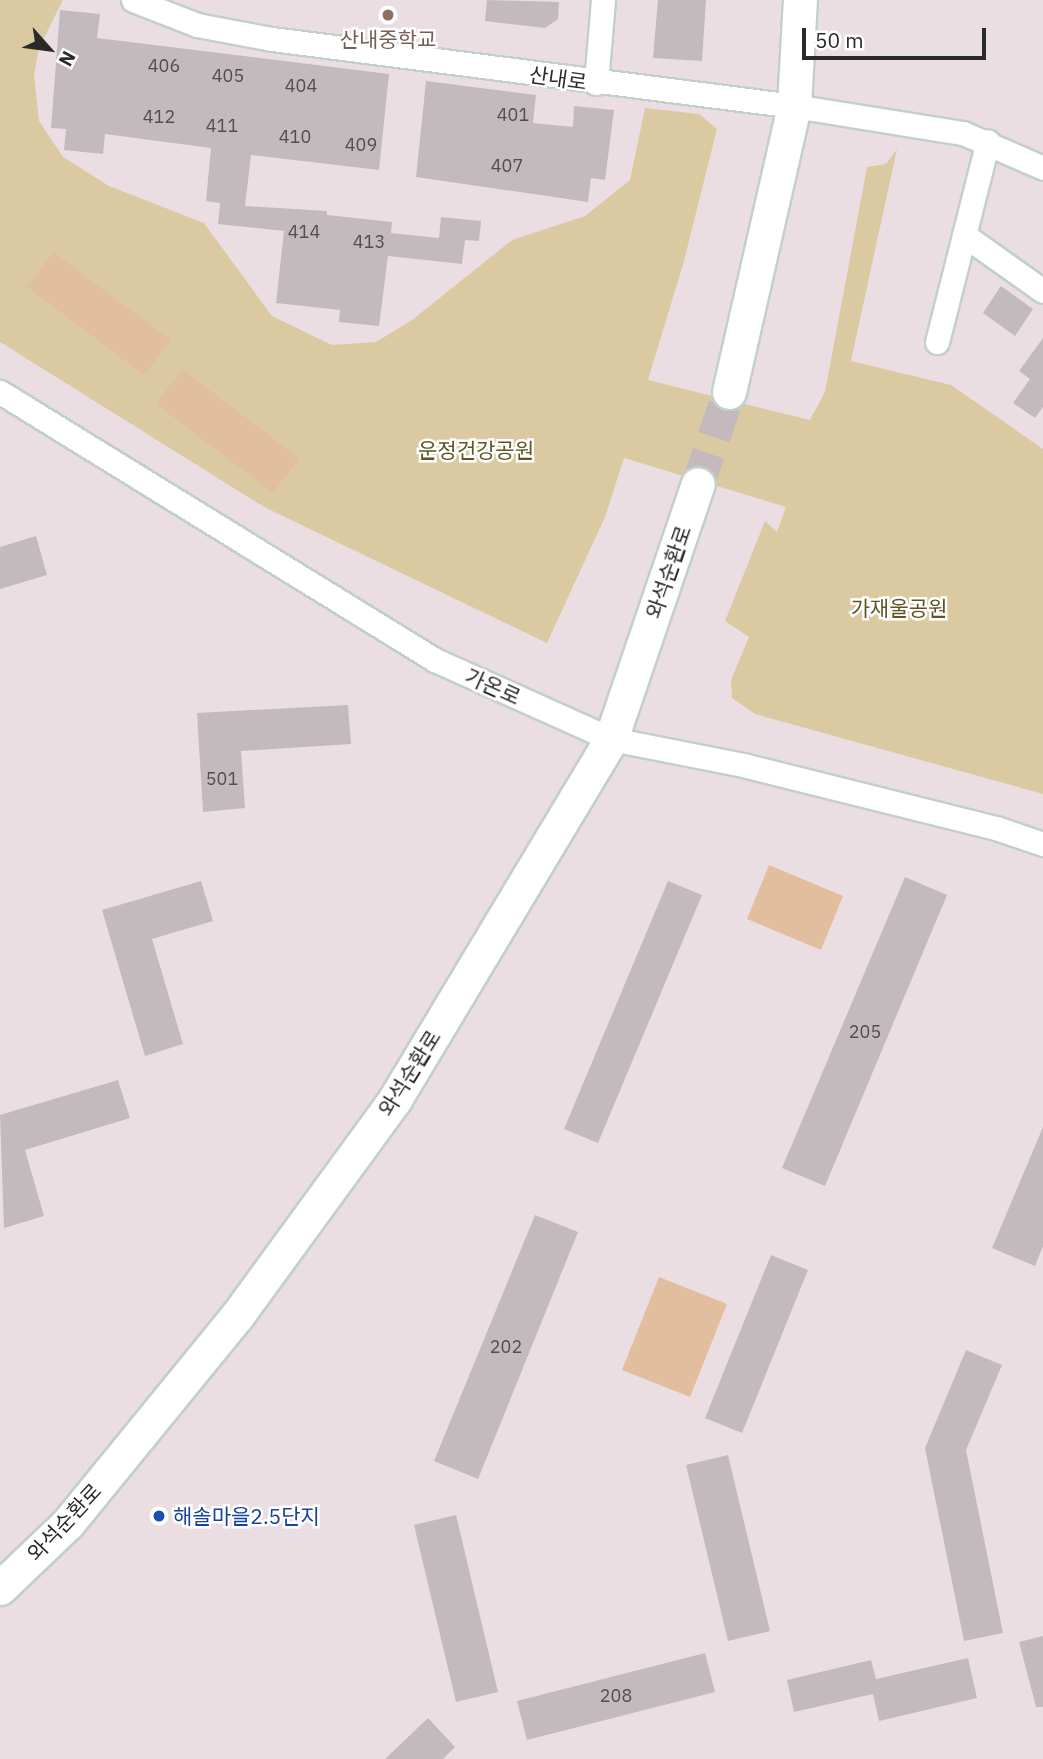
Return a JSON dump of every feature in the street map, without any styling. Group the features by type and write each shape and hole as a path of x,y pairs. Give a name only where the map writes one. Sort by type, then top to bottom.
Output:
{"street":[{"name":"산내로","path":"133,0 197,25 247,34 596,83 794,106 988,141 1043,167"},
{"path":"596,83 603,0"},
{"path":"729,392 794,106 800,0"},
{"path":"937,342 988,141"},
{"path":"964,235 1043,290"},
{"name":"가온로","path":"0,392 435,660 611,739 756,768 996,828 1043,844"},
{"name":"와석순환로","path":"0,1588 68,1523 220,1336 395,1099 611,739 698,484"}],"green space":[{"name":"운정건강공원","path":"0,0 63,0 39,48 34,75 39,121 63,157 109,186 204,223 272,316 332,345 376,342 412,320 512,240 585,216 630,180 645,108 699,114 717,129 684,261 648,380 810,420 825,392 867,167 886,164 897,149 851,361 951,385 1043,449 1043,794 755,714 732,698 731,680 749,637 725,621 765,521 777,532 786,507 624,458 605,517 547,643 264,507 0,342"}],"shaded area":[{"path":"53,252 171,340 144,375 27,287"},
{"path":"182,369 299,458 273,493 156,404"},
{"path":"769,865 843,896 821,950 747,919"},
{"path":"659,1277 727,1304 690,1397 622,1370"}],"building":[{"path":"487,0 559,2 558,19 545,28 485,21"},
{"path":"658,0 706,0 702,61 653,58"},
{"path":"60,10 100,14 97,38 389,74 379,170 251,155 245,206 327,211 327,215 392,222 391,233 439,238 441,217 481,221 479,241 465,240 462,264 388,256 379,326 339,322 340,310 276,303 284,231 218,224 220,203 206,201 211,148 105,134 103,154 64,150 66,129 51,128"},
{"path":"426,81 536,95 533,123 573,127 574,106 614,110 605,180 591,178 588,202 416,177"},
{"path":"1001,286 1033,309 1015,336 983,313"},
{"path":"1043,338 1043,407 1035,418 1013,403 1030,379 1019,371"},
{"path":"36,536 47,575 0,589 0,547"},
{"path":"348,705 351,744 241,751 245,808 203,812 197,713"},
{"path":"905,877 947,895 825,1186 782,1168"},
{"path":"201,881 213,921 152,939 183,1044 145,1056 102,910"},
{"path":"668,881 702,895 598,1143 564,1129"},
{"path":"118,1080 130,1118 25,1150 44,1216 4,1228 0,1115"},
{"path":"1043,1127 1043,1246 1035,1266 992,1248"},
{"path":"535,1215 578,1232 478,1479 434,1461"},
{"path":"771,1255 808,1270 742,1433 705,1418"},
{"path":"966,1350 1002,1365 966,1450 1003,1633 964,1641 925,1448"},
{"path":"728,1455 770,1631 728,1641 686,1465"},
{"path":"456,1515 498,1692 456,1702 414,1525"},
{"path":"1043,1636 1043,1707 1036,1707 1019,1642"},
{"path":"705,1653 715,1692 527,1740 517,1701"},
{"path":"968,1658 977,1698 879,1721 873,1694 794,1712 787,1680 871,1660 876,1679"},
{"path":"428,1718 455,1747 443,1759 385,1759"}],"tunnel":[{"path":"698,484 729,392"}],"place":[{"name":"산내중학교","path":"388,15"},
{"name":"해솔마을2.5단지","path":"159,1516"}],"park label":[{"name":"가재울공원","path":"899,608"}]}
